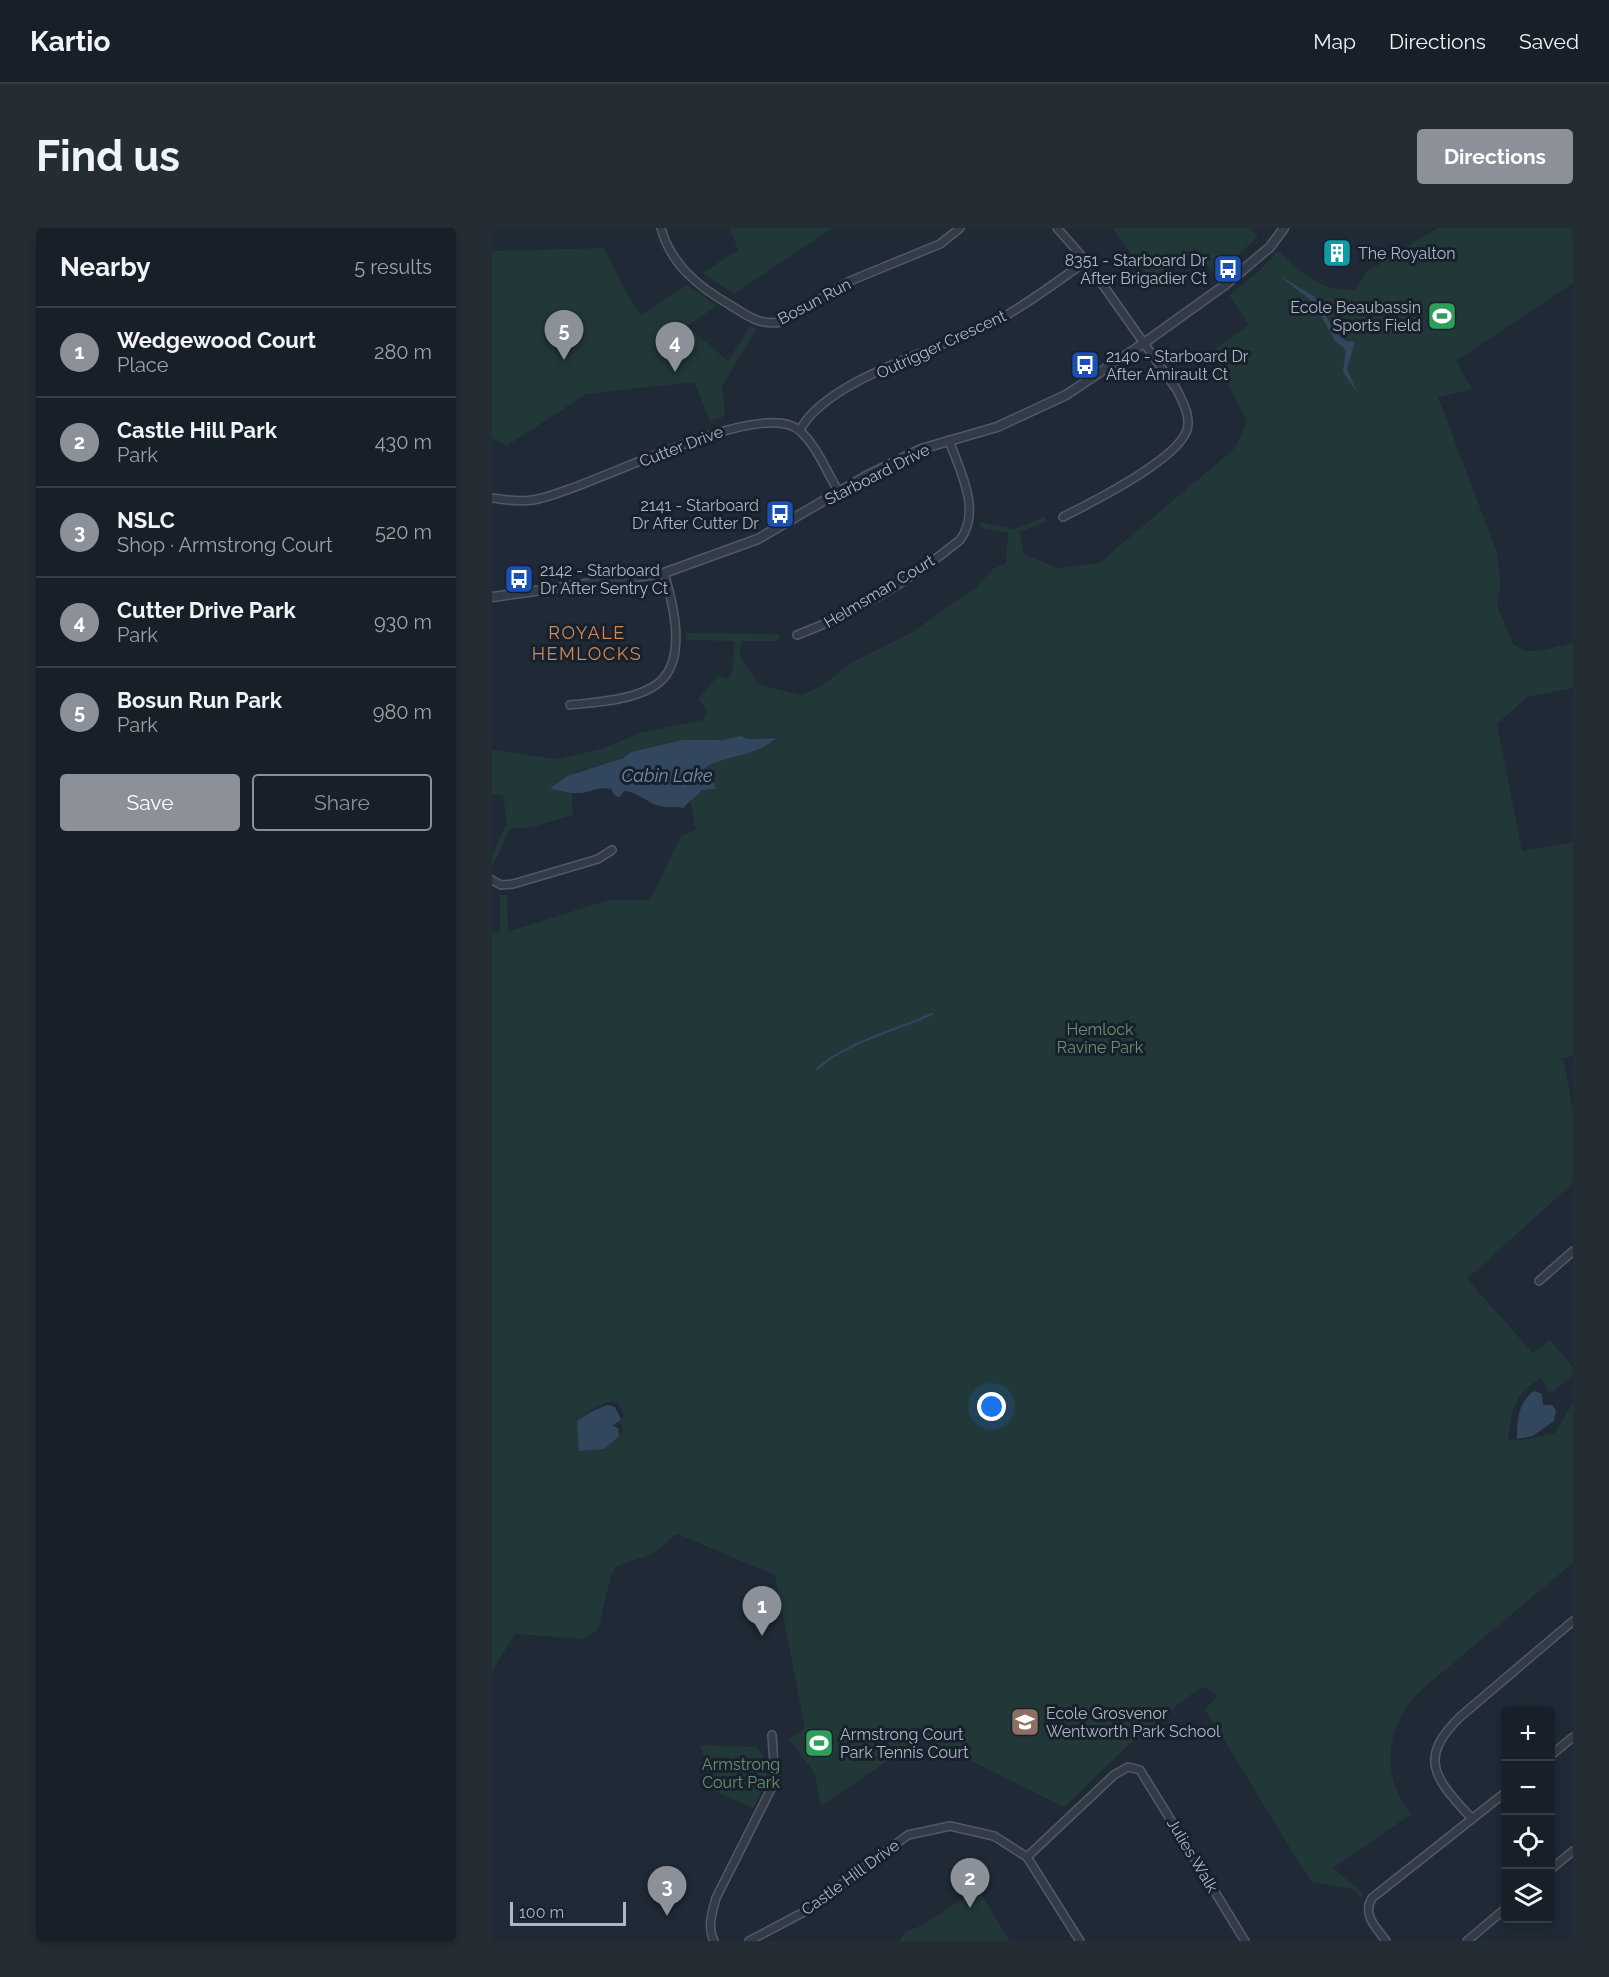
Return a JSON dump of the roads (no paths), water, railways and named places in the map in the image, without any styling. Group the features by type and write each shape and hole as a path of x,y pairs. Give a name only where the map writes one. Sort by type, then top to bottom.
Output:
{"street":[{"name":"Bosun Run","path":"661,228 670,250 688,276 715,296 758,322 772,323 782,322 850,281 940,244 960,228"},
{"path":"1057,228 1086,261 1177,390 1187,410 1188,428 1174,448 1122,486 1063,517"},
{"name":"Starboard Drive","path":"492,597 664,573 758,539 839,492 921,449 997,427 1066,395 1144,344 1236,276 1270,247 1284,228"},
{"name":"Outrigger Crescent","path":"800,430 807,416 837,392 997,321 1086,261"},
{"name":"Cutter Drive","path":"492,498 533,500 726,428 770,422 785,423 800,430"},
{"path":"800,430 839,492"},
{"name":"Helmsman Court","path":"797,635 868,601 899,583 960,540 967,530 971,513 949,440"},
{"path":"570,705 637,694 653,688 665,677 678,635 664,573"},
{"path":"492,880 501,885 513,884 598,859 612,850"},
{"path":"1539,1281 1573,1251"},
{"path":"1472,1819 1443,1786 1436,1769 1436,1748 1444,1732 1573,1621"},
{"path":"714,1941 711,1933 711,1915 716,1898 776,1781 772,1735"},
{"path":"1555,1753 1573,1737"},
{"name":"Julies Walk","path":"1027,1857 1114,1775 1128,1767 1140,1770 1245,1941"},
{"path":"1386,1941 1369,1918 1367,1906 1372,1898 1501,1796"},
{"name":"Castle Hill Drive","path":"750,1941 804,1912 908,1835 951,1826 994,1836 1027,1857 1080,1941"},
{"path":"1552,1869 1573,1851"},
{"path":"1467,1941 1501,1912"}],"water":[{"path":"1280,276 1314,296 1337,334 1346,341 1355,342 1347,369 1357,392 1343,372 1346,350 1335,341 1314,303"},
{"name":"Cabin Lake","path":"742,736 747,739 776,738 758,750 725,759 705,768 696,776 706,781 713,777 715,789 702,790 683,808 658,805 624,791 620,797 615,796 611,789 601,788 575,793 550,789 567,776 623,758 631,752 682,740 722,740"},
{"path":"1534,1391 1542,1394 1543,1405 1552,1405 1556,1410 1554,1421 1533,1436 1517,1439 1518,1419 1522,1406"},
{"path":"608,1405 615,1407 621,1419 613,1426 618,1428 619,1436 604,1449 579,1451 577,1422 587,1414"}],"waterway":[{"path":"817,1069 842,1051 932,1014"}],"place":[{"name":"The Royalton","path":"1337,253"},
{"name":"8351 - Starboard Dr After Brigadier Ct","path":"1228,269"},
{"name":"Ecole Beaubassin Sports Field","path":"1442,316"},
{"name":"Bosun Run Park","path":"564,360"},
{"name":"2140 - Starboard Dr After Amirault Ct","path":"1085,365"},
{"name":"Cutter Drive Park","path":"675,372"},
{"name":"2141 - Starboard Dr After Cutter Dr","path":"780,514"},
{"name":"2142 - Starboard Dr After Sentry Ct","path":"519,579"},
{"name":"Wedgewood Court","path":"762,1636"},
{"name":"Ecole Grosvenor Wentworth Park School","path":"1025,1722"},
{"name":"Armstrong Court Park Tennis Court","path":"819,1743"},
{"name":"Castle Hill Park","path":"970,1908"},
{"name":"NSLC","path":"667,1916"}],"district":[{"name":"ROYALE HEMLOCKS","path":"587,643"}],"park label":[{"name":"Hemlock Ravine Park","path":"1100,1038"},
{"name":"Armstrong Court Park","path":"741,1773"}]}
